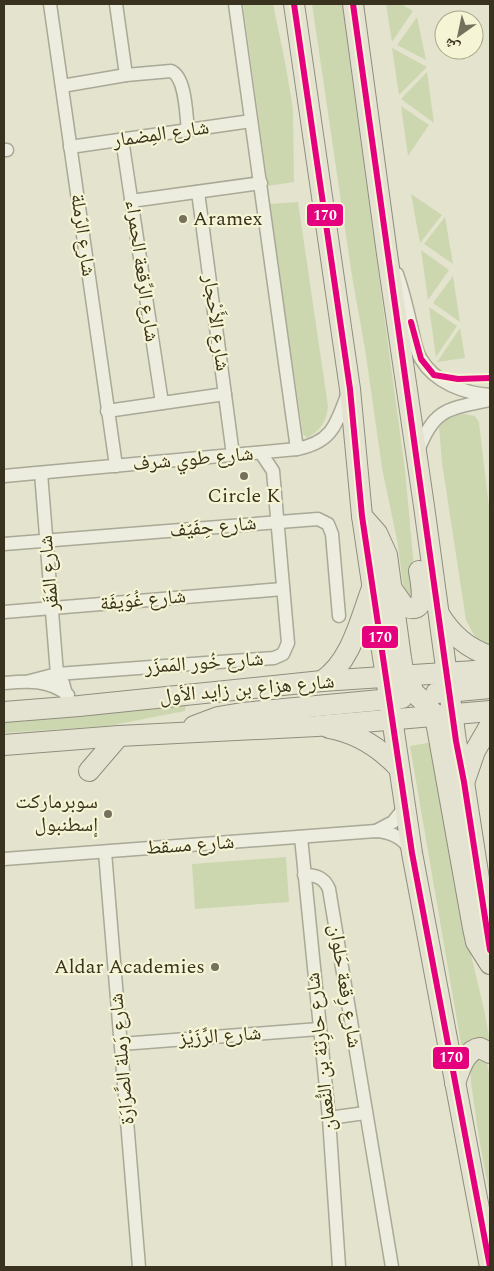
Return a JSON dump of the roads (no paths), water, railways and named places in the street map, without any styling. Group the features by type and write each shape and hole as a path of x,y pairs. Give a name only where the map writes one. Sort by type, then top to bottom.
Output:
{"main road":[{"path":"294,4 350,388 362,516 382,588 395,677 391,709 412,853 490,1267"},
{"path":"354,4 387,254 448,682 444,715 472,928 476,942 490,964"},
{"path":"382,588 404,606 413,608 421,602 423,592 417,548 424,506"},
{"path":"322,681 344,660 382,588"},
{"path":"439,614 461,641 474,650 490,656"},
{"name":"شارع هزاع بن زايد الأول","path":"4,712 73,700 322,681 395,677 448,682 490,670"},
{"path":"395,677 444,715 464,782 490,950"},
{"path":"182,733 201,723 242,713 391,709 407,706 433,684 448,682 490,688"},
{"name":"شارع هزاع بن زايد الأول","path":"4,745 119,736 318,726 391,709 444,715 490,711"},
{"path":"464,782 475,751 490,725"},
{"path":"318,726 354,735 382,751 399,768"},
{"path":"89,771 119,736"},
{"path":"455,1083 471,1051 480,1048 490,1053"}],"street":[{"name":"شارع الرّملة","path":"50,4 116,466"},
{"path":"116,4 126,75"},
{"path":"235,4 297,449"},
{"path":"62,86 167,70 175,73 182,84 188,130"},
{"name":"شارع المِضمار","path":"70,147 251,121"},
{"name":"شارع الرِّقعة الحمراء","path":"122,140 162,403"},
{"path":"132,201 260,183"},
{"name":"شارع الأَحْجار","path":"198,192 233,455"},
{"path":"387,254 393,263 402,289 421,359 434,375 449,385 464,391 490,395"},
{"name":"شارع طوي شرف","path":"4,476 297,449 319,443 328,435 338,418 350,388"},
{"path":"107,411 225,394"},
{"path":"417,454 429,426 443,412 472,403 490,400"},
{"path":"273,470 283,451"},
{"name":"شارع خُور المَمزَر","path":"30,681 57,674 279,657 283,654 288,642 273,470 262,453"},
{"name":"شارع المَقَر","path":"41,473 57,674 73,700"},
{"name":"شارع حِفَيّف","path":"4,544 318,519 328,524 332,534 339,616"},
{"name":"شارع غُوَيفَة","path":"4,612 283,589"},
{"path":"4,683 30,681 50,684 73,700"},
{"name":"شارع مسقط","path":"376,831 393,822 405,807"},
{"name":"شارع مسقط","path":"4,859 376,831 401,838 412,853"},
{"name":"شارع حارِثة بن النُّعمان","path":"301,837 328,1118 339,1267"},
{"name":"شارع رَملة الصَّرَارَة","path":"105,852 139,1267"},
{"name":"شارع رِقعة حَلوان","path":"304,875 319,877 324,880 329,888 392,1267"},
{"name":"شارع الرِّزَيْز","path":"121,1044 319,1029"},
{"path":"328,1118 365,1113"}],"place":[{"name":"Aramex","path":"183,219"},
{"name":"Circle K","path":"244,476"},
{"name":"سوبرماركت إسطنبول","path":"108,814"},
{"name":"Aldar Academies","path":"215,967"}]}
